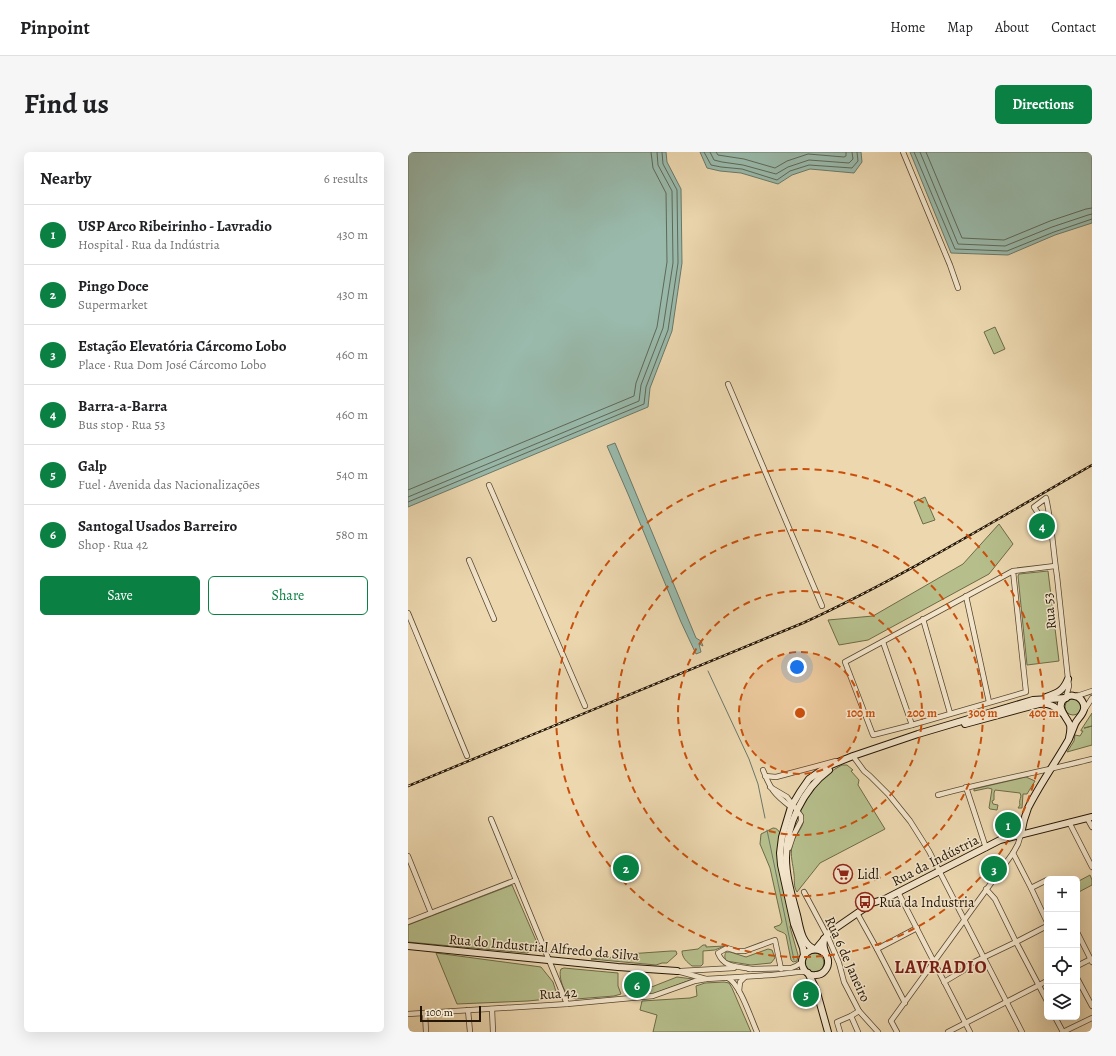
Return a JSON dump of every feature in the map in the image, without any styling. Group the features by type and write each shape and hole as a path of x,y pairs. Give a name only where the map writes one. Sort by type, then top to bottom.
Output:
{"street":[{"path":"903,152 950,265 958,288"},
{"path":"728,384 822,606"},
{"path":"489,485 585,706"},
{"name":"Rua 53","path":"1052,534 1034,507 1046,498 1052,534 1069,686 1066,698"},
{"path":"468,560 494,619"},
{"path":"1013,570 1026,692 873,735 845,662 1013,570 1055,566"},
{"path":"966,596 989,702"},
{"path":"408,612 467,756"},
{"path":"923,619 950,714"},
{"path":"408,627 413,625"},
{"path":"883,642 912,725"},
{"path":"766,776 776,777 854,756 918,734 1059,692 1068,679"},
{"name":"Rua 53","path":"1069,686 1077,696"},
{"path":"1037,699 1066,698 1092,691"},
{"path":"1077,696 1084,704 1084,711"},
{"path":"1066,698 1063,700 1061,707 1070,726 1069,738"},
{"path":"897,1032 891,1021 1013,853 1018,844 1028,808 1069,738 1074,725 1092,698"},
{"path":"878,748 1039,704 1053,705 1064,715 1072,719 1079,717"},
{"path":"828,1032 816,989 803,968 802,962 804,955 794,924 780,860 780,846 794,807 809,779 826,767 837,764 854,756"},
{"path":"854,756 864,771 889,794 910,821 929,850 1022,1032"},
{"path":"938,795 966,787 1092,760"},
{"path":"763,770 770,787 786,796 794,807 787,841 786,858 791,892 802,935 806,943 809,947 820,950 827,956"},
{"path":"966,787 986,848"},
{"path":"1090,817 1092,827"},
{"name":"Rua da Indústria","path":"815,949 826,937 872,903 885,899 1000,840 1090,817"},
{"path":"491,819 567,1004"},
{"path":"1069,822 1092,866"},
{"path":"1013,853 1032,888 1044,915"},
{"path":"408,856 431,913"},
{"path":"408,922 516,880"},
{"path":"1032,888 1044,882"},
{"path":"986,889 995,899 1044,995"},
{"name":"Rua 6 de Janeiro","path":"804,892 839,963 844,982 860,1011 878,1032"},
{"path":"898,892 970,1032"},
{"path":"857,913 904,1003"},
{"path":"877,949 917,928"},
{"path":"944,982 964,970 970,964 1044,928"},
{"path":"816,989 816,982 819,975 827,967 828,959 823,947 826,937"},
{"path":"1080,938 1091,960 1080,965"},
{"path":"751,969 725,964 721,960 718,953 727,948 745,951 775,940 781,969"},
{"name":"Rua do Industrial Alfredo da Silva","path":"408,946 618,967 677,971"},
{"path":"804,955 808,951 815,949"},
{"path":"677,971 729,968 781,969 794,967 802,962"},
{"path":"677,971 706,979 798,972 819,975"},
{"path":"739,991 740,982 745,977"},
{"path":"728,978 733,981 739,991 757,1032"},
{"name":"Rua 42","path":"408,1014 567,1004 653,996 695,981 706,979"},
{"path":"948,1032 1044,982"},
{"path":"1080,984 1092,1006"},
{"path":"492,1009 493,1032"},
{"path":"468,1010 470,1032"},
{"path":"840,1032 837,1022 860,1011"},
{"path":"425,1013 426,1032"},
{"path":"852,1016 858,1032"},
{"path":"1057,1020 1063,1032 1092,1018"}],"green space":[{"path":"995,327 1005,349 994,354 984,332"},
{"path":"925,497 935,520 923,524 914,502"},
{"path":"999,524 1013,544 989,574 868,640 839,645 828,620 873,616 963,564"},
{"path":"1048,571 1059,661 1027,665 1018,576 1019,574"},
{"path":"1070,699 1076,699 1081,704 1079,713 1076,715 1070,715 1065,710 1065,704"},
{"path":"1092,713 1092,726 1092,745 1067,752 1074,741 1075,735 1080,736 1083,731 1081,730"},
{"path":"842,765 847,765 853,770 851,771 859,780 858,785 885,829 820,863 797,892 791,853 794,841 803,824 803,815 800,810 813,790 823,779"},
{"path":"1026,777 1035,781 1027,794 1023,794 1022,808 1018,808 1020,805 1020,793 995,790 994,800 992,801 993,804 998,805 997,810 989,808 992,789 988,788 974,791 974,789"},
{"path":"773,828 778,830 780,833 778,854 792,923 790,927 798,955 797,961 793,962 791,960 786,935 774,927 780,925 782,922 770,868 760,844 761,834"},
{"path":"1090,875 1092,885 1080,891 1080,880"},
{"path":"512,885 538,947 527,953 408,942 408,925"},
{"path":"703,945 706,945 706,947 724,946 715,950 703,951 703,964 701,966 692,966 684,958 682,951 698,949"},
{"path":"768,949 772,950 775,958 771,963 751,965 726,961 725,958 726,952 746,957"},
{"path":"676,951 677,954 667,963 656,965 591,959 628,956 628,954"},
{"path":"436,953 541,967 553,982 558,998 528,1001 457,1004"},
{"path":"814,953 821,956 824,963 821,970 814,973 807,970 804,963 807,956"},
{"path":"564,968 618,973 618,986 621,994 614,996 573,998 567,994 561,982 560,972 561,969"},
{"path":"677,977 693,979 648,996 626,997"},
{"path":"705,983 729,983 732,988 751,1032 653,1032 657,1015 640,1010 642,1001 690,998 697,996 696,986"}],"water":[{"path":"408,152 666,152 667,162 681,189 682,263 672,331 650,388 648,407 408,507"},
{"path":"700,152 861,152 862,162 854,173 810,169 792,175 778,184 741,173 707,168"},
{"path":"910,152 1092,152 1092,223 1055,235 1008,255 951,253"},
{"path":"615,443 696,638 701,641 703,646 699,644 701,652 696,654 681,622 607,446"}],"waterway":[{"path":"708,671 749,759 758,784 765,818"},
{"path":"767,830 794,960"}],"railway":[{"path":"408,786 803,623 913,567 1092,465"}],"place":[{"name":"Barra-a-Barra","path":"1042,526"},
{"name":"USP Arco Ribeirinho - Lavradio","path":"1008,825"},
{"name":"Pingo Doce","path":"626,868"},
{"name":"Estação Elevatória Cárcomo Lobo","path":"994,869"},
{"name":"Lidl","path":"843,874"},
{"name":"Rua da Industria","path":"865,902"},
{"name":"Santogal Usados Barreiro","path":"637,985"},
{"name":"Galp","path":"806,994"}],"district":[{"name":"LAVRADIO","path":"941,967"}]}
